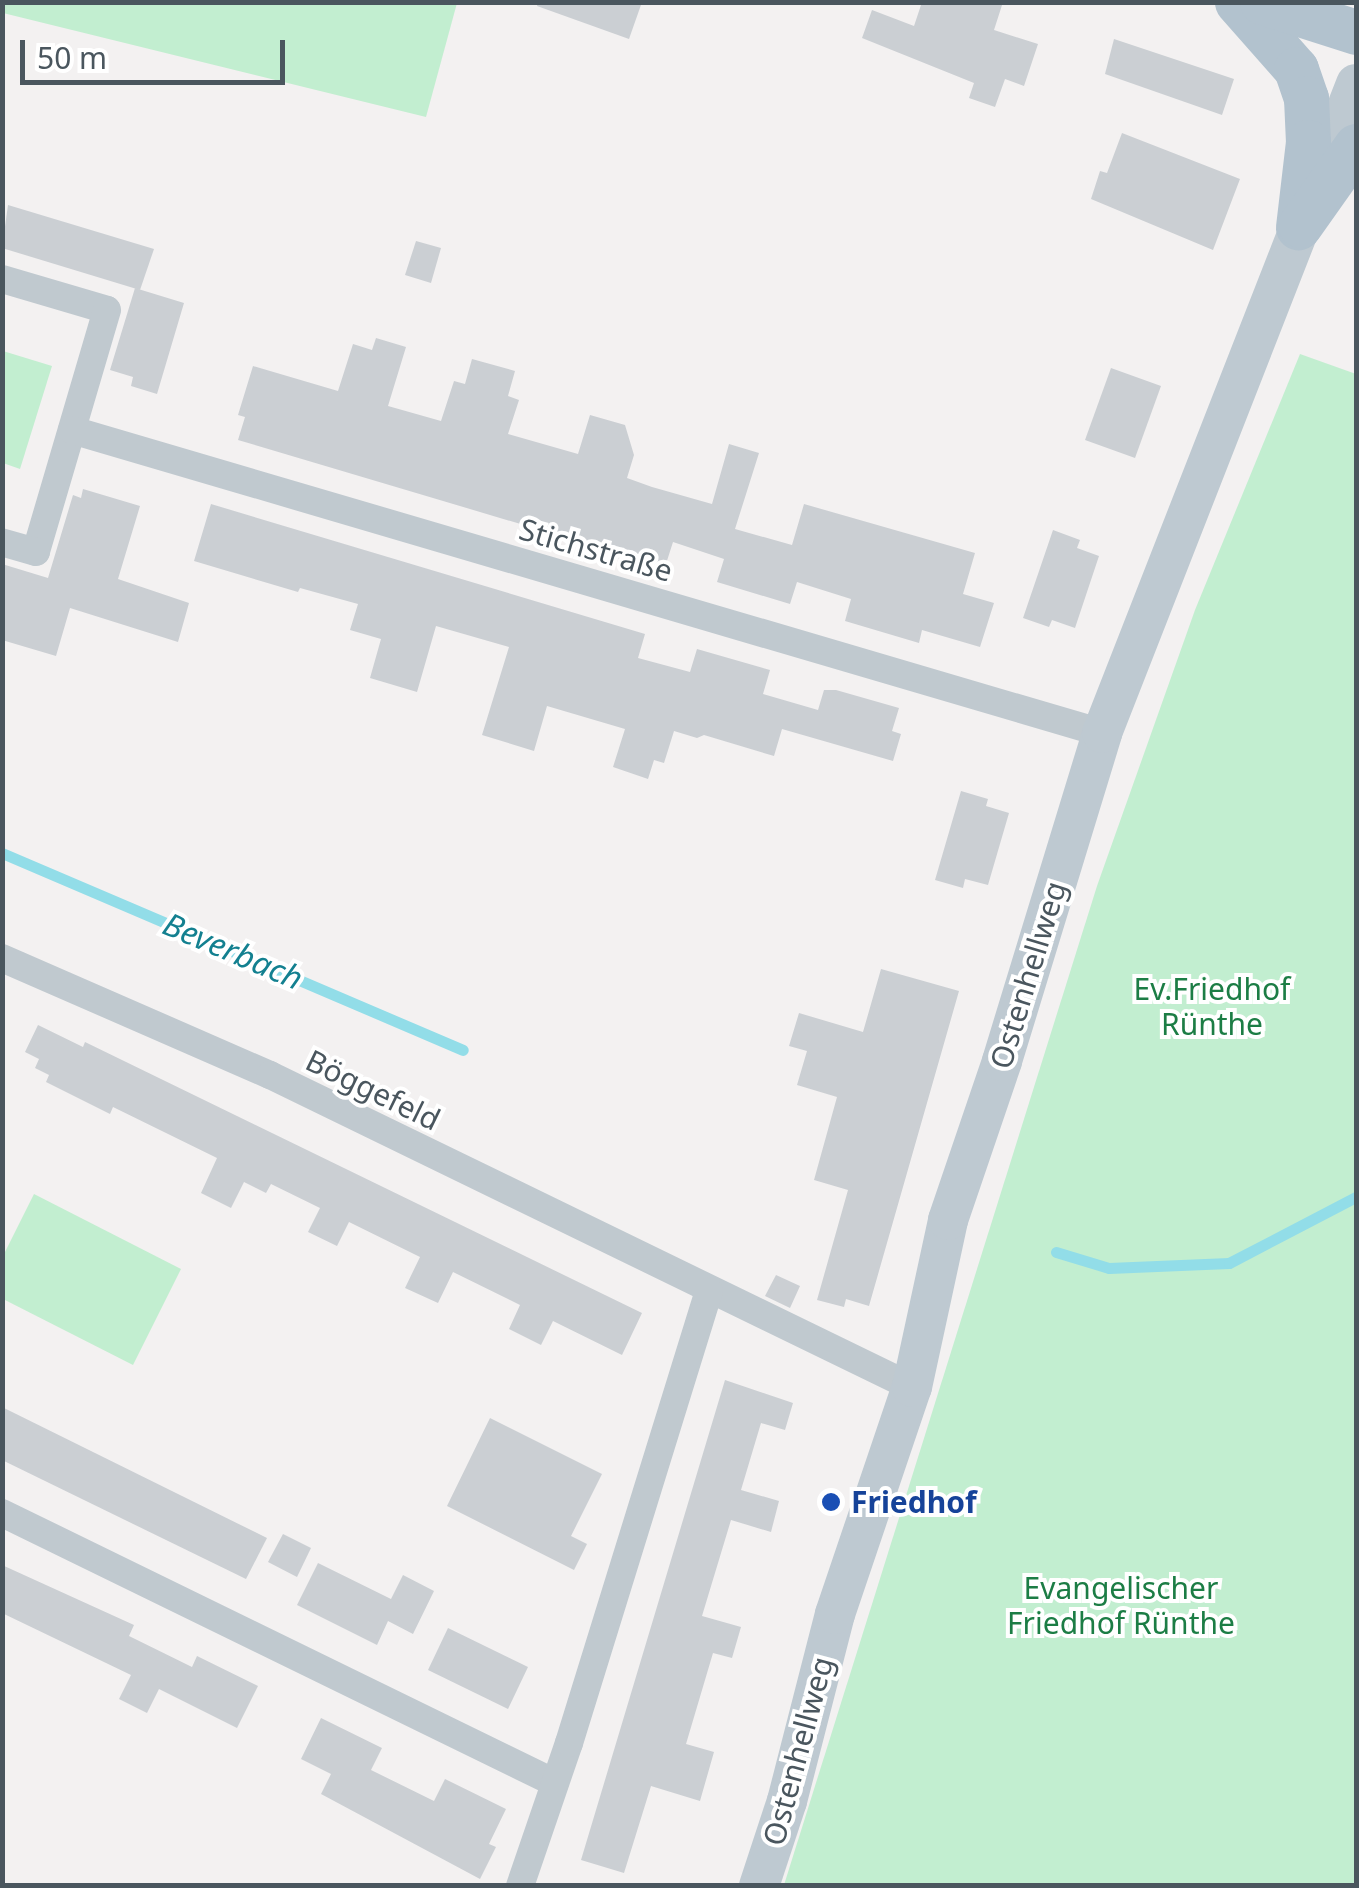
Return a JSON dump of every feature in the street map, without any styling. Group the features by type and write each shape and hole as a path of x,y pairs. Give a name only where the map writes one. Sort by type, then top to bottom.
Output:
{"main road":[{"path":"1236,2 1296,69 1306,98 1308,142 1298,227"},
{"path":"1262,2 1356,32"},
{"name":"Ostenhellweg","path":"759,1886 787,1801 835,1614 912,1387 948,1220 1002,1061 1102,733 1356,84"},
{"path":"1298,227 1356,146"}],"street":[{"path":"2,279 107,310 36,552 2,542"},
{"name":"Stichstraße","path":"72,430 1102,733"},
{"name":"Böggefeld","path":"2,958 270,1076 912,1387"},
{"path":"520,1886 709,1291"},
{"path":"2,1512 555,1783"}],"green space":[{"path":"3,2 457,3 426,117 3,13"},
{"path":"3,351 52,366 20,469 3,463"},
{"path":"1300,354 1356,374 1356,1885 784,1885 1097,886 1195,610"},
{"path":"34,1194 181,1269 133,1365 3,1299 3,1256"}],"building":[{"path":"538,2 642,2 629,39 537,6"},
{"path":"922,2 1003,2 994,30 1038,44 1024,86 1005,79 995,107 969,98 974,83 862,38 872,10 914,26"},
{"path":"1114,39 1234,79 1222,115 1105,74"},
{"path":"1122,133 1240,179 1213,250 1091,199 1100,171 1107,173"},
{"path":"8,205 154,249 140,290 2,248"},
{"path":"416,241 441,248 431,283 405,275"},
{"path":"135,288 184,303 157,394 131,386 133,377 110,370"},
{"path":"376,338 406,347 388,406 441,421 454,381 465,384 472,359 515,371 508,396 519,400 508,434 578,454 590,415 625,425 634,455 627,478 652,487 712,504 729,444 759,453 735,529 792,545 804,504 975,553 963,594 994,603 980,647 922,630 919,643 845,621 851,599 797,582 790,604 717,582 724,559 673,542 665,567 238,440 245,417 238,415 253,366 338,391 353,344 372,350"},
{"path":"1111,368 1161,386 1135,458 1085,440"},
{"path":"83,489 140,506 118,579 189,603 178,642 70,608 56,656 2,640 2,564 48,578 73,495 81,498"},
{"path":"211,504 645,634 638,658 690,672 697,649 770,670 763,694 818,710 824,690 836,690 899,708 892,731 901,734 893,761 782,729 774,756 704,735 697,738 674,731 664,763 654,760 648,779 613,767 625,729 547,706 534,751 482,735 509,647 436,626 417,692 370,678 381,639 350,630 358,604 300,588 298,592 194,561"},
{"path":"1053,530 1080,540 1077,548 1099,556 1075,628 1052,620 1049,627 1023,618"},
{"path":"961,791 988,799 986,806 1009,813 988,885 965,879 963,888 935,880"},
{"path":"881,969 959,991 869,1306 846,1299 844,1307 817,1300 848,1190 814,1180 837,1097 797,1085 807,1051 789,1046 799,1013 863,1032"},
{"path":"38,1025 83,1047 85,1042 642,1313 622,1355 553,1321 541,1345 509,1329 520,1305 453,1272 438,1303 405,1288 420,1257 349,1222 337,1246 308,1232 320,1208 271,1184 266,1193 244,1182 231,1208 201,1193 217,1158 113,1107 110,1114 46,1082 49,1075 35,1068 39,1059 25,1052"},
{"path":"776,1275 800,1286 790,1308 765,1296"},
{"path":"725,1380 793,1403 785,1430 761,1423 741,1490 779,1501 771,1532 731,1520 702,1616 741,1627 732,1658 713,1653 686,1744 714,1752 700,1801 651,1786 624,1873 581,1860"},
{"path":"2,1407 267,1538 246,1579 2,1460"},
{"path":"490,1418 602,1474 571,1536 587,1544 574,1570 447,1506"},
{"path":"283,1534 311,1548 297,1577 268,1562"},
{"path":"318,1563 391,1599 403,1575 434,1591 413,1634 388,1621 377,1645 297,1605"},
{"path":"2,1565 134,1625 129,1636 192,1667 197,1656 258,1686 237,1728 159,1689 147,1713 119,1699 131,1675 2,1613"},
{"path":"448,1628 528,1667 508,1709 428,1670"},
{"path":"321,1718 382,1748 371,1770 434,1801 445,1779 506,1809 489,1844 496,1847 480,1879 321,1794 331,1774 301,1759"}],"waterway":[{"name":"Beverbach","path":"2,853 463,1050"},
{"name":"Beverbach","path":"1056,1252 1109,1268 1229,1263 1356,1197"}],"place":[{"name":"Friedhof","path":"831,1502"}],"park label":[{"name":"Ev.Friedhof Rünthe","path":"1212,1006"},
{"name":"Evangelischer Friedhof Rünthe","path":"1121,1605"}]}
